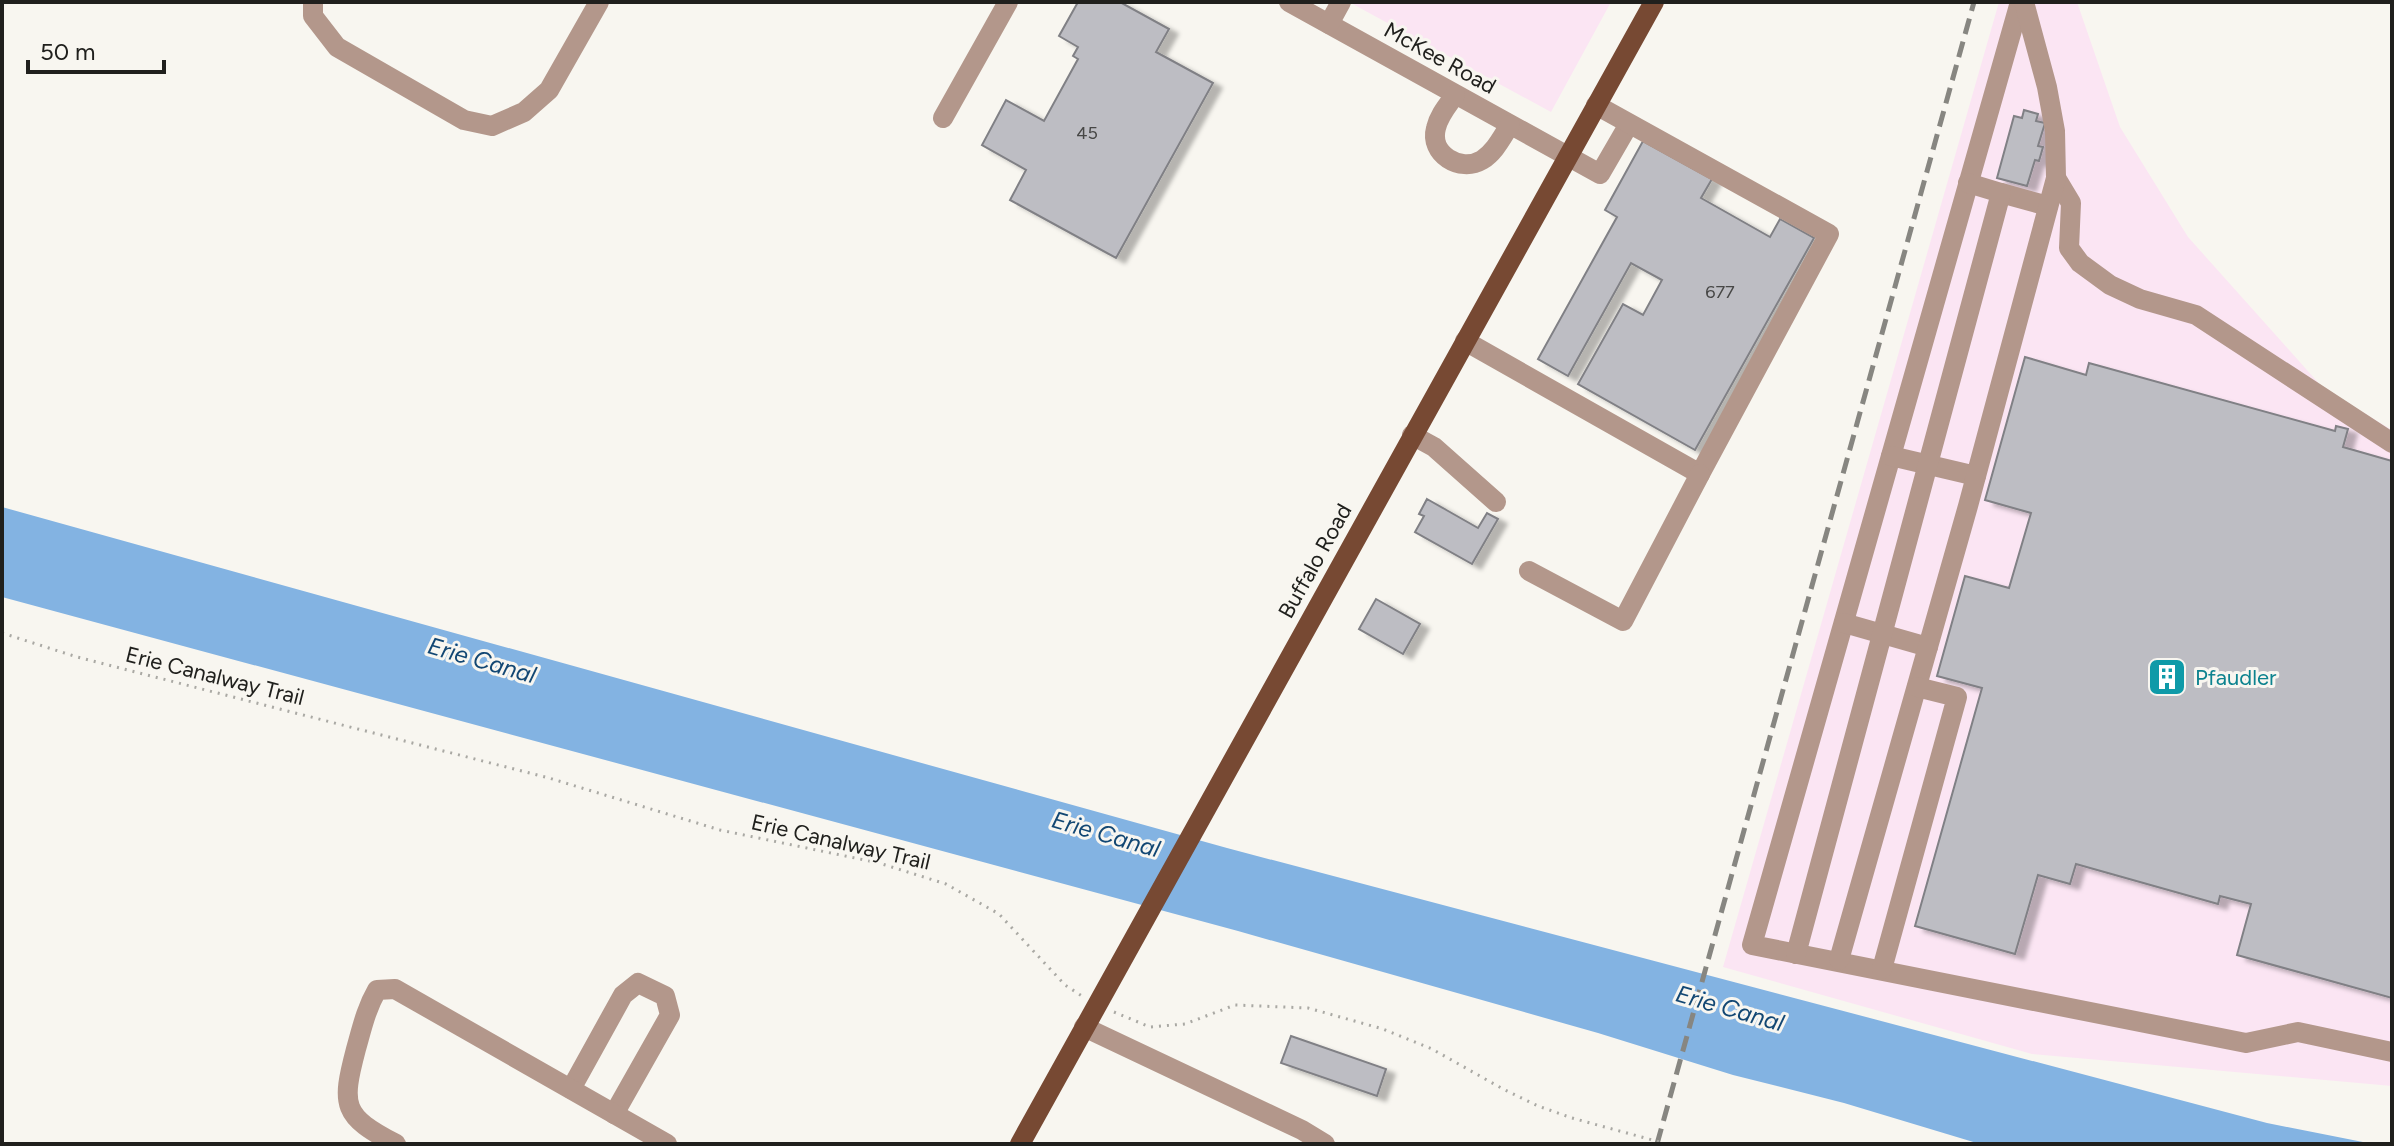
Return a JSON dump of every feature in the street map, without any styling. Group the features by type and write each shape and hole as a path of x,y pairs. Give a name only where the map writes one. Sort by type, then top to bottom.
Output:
{"main road":[{"name":"Buffalo Road","path":"1020,1144 1654,2"}],"street":[{"path":"313,2 313,16 337,47 464,120 492,126 524,112 549,90 599,2"},
{"path":"943,118 1008,2"},
{"name":"McKee Road","path":"1289,2 1600,174 1629,124"},
{"path":"1329,24 1341,2"},
{"path":"1839,960 1976,476 2056,178 2055,131 2047,87 2022,2"},
{"path":"2022,2 1752,945 2246,1043 2298,1032 2392,1052"},
{"path":"1455,95 1435,130 1435,142 1443,156 1453,162 1467,165 1482,160 1496,147 1510,125"},
{"path":"1529,571 1623,621 1829,234 1596,105"},
{"path":"2056,178 2071,203 2069,248 2080,263 2110,285 2140,299 2196,315 2392,443"},
{"path":"1968,183 2048,206"},
{"path":"1796,954 2001,193"},
{"path":"1465,341 1700,474"},
{"path":"1412,435 1434,447 1496,502"},
{"path":"1891,456 1976,476"},
{"path":"1844,623 1928,647"},
{"path":"1882,969 1957,697 1917,687"},
{"path":"571,1089 623,995 638,983 665,996 670,1015 614,1114"},
{"path":"396,1144 365,1128 350,1108 346,1088 367,1006 377,990 395,989 667,1144"},
{"path":"1084,1027 1302,1130 1325,1144"}],"path":[{"name":"Erie Canalway Trail","path":"2,633 77,657 549,778 720,830 879,863 946,884 999,914 1065,985 1096,1005 1150,1027 1185,1024 1235,1005 1308,1008 1383,1029 1432,1049 1538,1106 1667,1144"}],"shaded area":[{"path":"1349,2 1611,2 1551,112"},
{"path":"1999,2 2077,2 2120,127 2188,237 2323,388 2392,430 2392,1086 2032,1054 1723,967"}],"water":[{"name":"Erie Canal","path":"2,507 1227,848 2267,1123 2373,1144 1980,1144 1238,931 2,597"}],"building":[{"path":"1078,2 1120,2 1169,29 1156,52 1213,83 1116,258 1010,200 1026,170 982,145 1006,100 1044,121 1078,59 1073,56 1078,47 1059,36"},
{"path":"2024,110 2038,114 2036,121 2045,123 2038,146 2043,147 2039,161 2035,160 2027,186 1997,178 2014,116 2022,118"},
{"path":"1643,141 1712,179 1701,198 1770,237 1780,219 1814,238 1695,450 1578,384 1623,304 1643,315 1662,280 1631,263 1568,376 1538,359 1617,217 1605,210"},
{"name":"Pfaudler","path":"2025,357 2086,375 2089,363 2335,431 2336,426 2348,429 2343,447 2392,461 2392,998 2237,955 2251,904 2220,896 2218,904 2076,864 2070,884 2038,875 2015,954 1915,926 1982,688 1937,676 1965,576 2009,588 2031,513 1985,500"},
{"path":"1427,499 1478,528 1487,513 1498,519 1472,564 1415,532 1424,516 1419,514"},
{"path":"1376,599 1420,624 1403,654 1359,629"},
{"path":"1291,1036 1386,1069 1377,1096 1281,1063"}],"railway":[{"path":"1657,1144 1974,2"}],"place":[{"name":"Pfaudler","path":"2167,677"}]}
